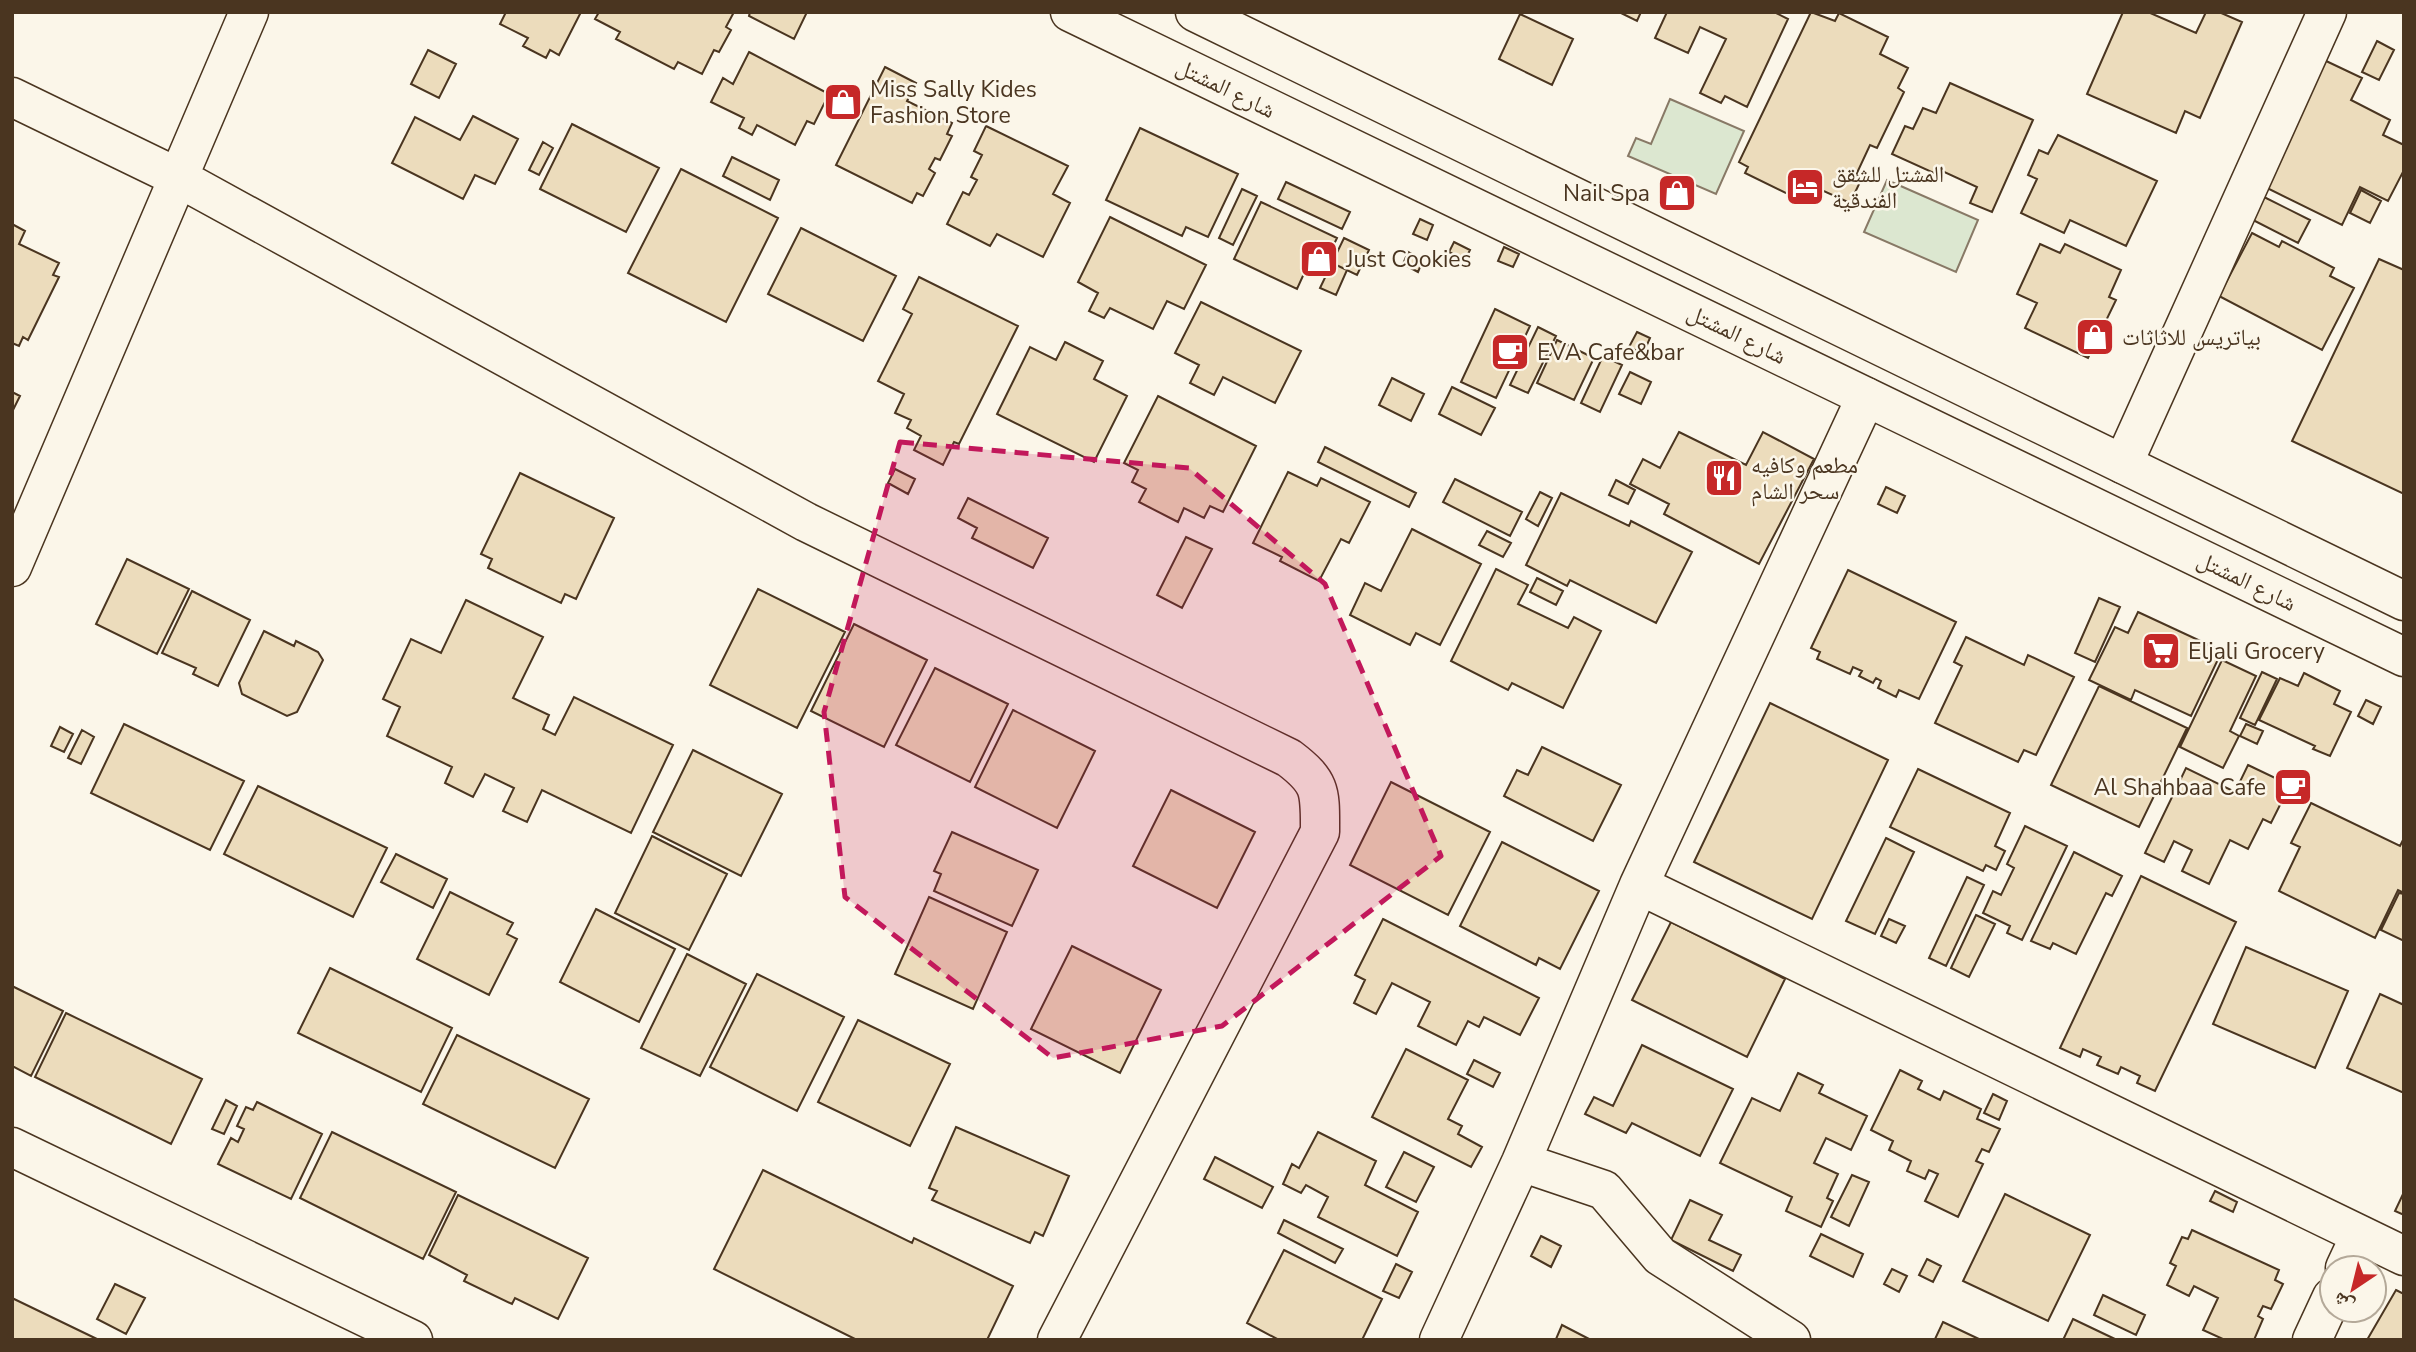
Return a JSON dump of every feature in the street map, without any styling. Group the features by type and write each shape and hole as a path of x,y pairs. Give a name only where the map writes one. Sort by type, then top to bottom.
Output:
{"street":[{"path":"12,567 249,12"},
{"name":"شارع المشتل","path":"1070,12 2404,657"},
{"path":"1195,12 2404,601"},
{"path":"2123,464 2327,12"},
{"path":"12,97 177,177 806,522 1289,758 1311,774 1320,798 1320,832 1057,1340"},
{"path":"1439,1340 1521,1162 1639,885 1866,397"},
{"path":"1639,885 2353,1252 2404,1256"},
{"path":"12,1147 413,1340"},
{"path":"1521,1162 1604,1190 1660,1256 1791,1340"},
{"path":"2312,1340 2319,1324"}],"highlighted area":[{"path":"900,442 1189,468 1325,584 1441,856 1222,1026 1053,1058 845,897 824,712"}],"green space":[{"path":"1670,99 1744,131 1716,194 1628,156 1636,138 1651,144"},
{"path":"1887,180 1978,220 1956,272 1864,232"}],"building":[{"path":"506,12 581,12 559,55 550,50 546,58 523,46 528,38 500,24"},
{"path":"599,12 734,12 726,27 731,30 719,52 714,50 702,74 678,62 674,69 616,39 620,32 595,19"},
{"path":"750,12 807,12 794,39 749,16"},
{"path":"1619,12 1641,12 1637,21"},
{"path":"1667,12 1774,12 1788,19 1747,107 1725,96 1721,103 1700,93 1726,39 1700,27 1688,53 1655,38"},
{"path":"1811,12 1835,21 1839,13 1888,37 1880,54 1908,68 1898,88 1904,92 1877,148 1870,145 1856,175 1862,178 1850,203 1815,187 1810,197 1801,193 1798,199 1745,173 1748,167 1739,162"},
{"path":"2123,12 2148,12 2196,33 2206,12 2219,12 2242,22 2200,118 2185,111 2176,133 2087,94"},
{"path":"1520,14 1573,39 1552,85 1499,59"},
{"path":"2377,41 2394,50 2379,80 2362,72"},
{"path":"428,50 456,64 439,98 411,84"},
{"path":"749,52 829,94 814,124 807,121 795,145 757,125 752,135 739,128 744,118 711,102 723,78 733,84"},
{"path":"2324,60 2362,78 2351,100 2390,120 2383,135 2404,145 2404,170 2388,201 2360,187 2342,225 2261,185"},
{"path":"885,67 916,83 907,101 952,123 947,134 952,136 940,160 935,158 929,169 935,173 923,196 917,193 912,203 836,165"},
{"path":"1950,83 2033,120 1992,212 1970,203 1977,187 1938,169 1936,174 1892,154 1905,126 1913,129 1923,108 1936,113"},
{"path":"473,116 518,139 495,184 475,175 463,199 392,163 415,117 460,140"},
{"path":"572,124 659,168 626,232 540,189"},
{"path":"986,126 1068,166 1053,194 1070,203 1043,257 997,234 990,246 947,224 963,192 969,195 977,180 971,177 982,155 974,151"},
{"path":"1140,128 1238,174 1208,237 1186,227 1182,236 1106,200"},
{"path":"2058,135 2157,181 2126,246 2070,220 2064,233 2021,213 2037,179 2028,175 2039,150 2048,154"},
{"path":"543,142 553,148 539,175 529,170"},
{"path":"732,157 779,180 770,200 723,176"},
{"path":"681,169 778,218 726,322 628,273"},
{"path":"1286,182 1350,212 1342,229 1278,199"},
{"path":"1242,189 1257,196 1233,245 1219,238"},
{"path":"2361,190 2381,201 2370,223 2350,213"},
{"path":"2262,196 2310,220 2298,243 2251,219"},
{"path":"1261,202 1337,238 1325,263 1312,256 1297,289 1234,259"},
{"path":"1110,217 1206,265 1184,309 1167,301 1153,329 1110,308 1104,318 1089,311 1098,293 1078,282"},
{"path":"1420,219 1433,225 1427,240 1413,234"},
{"path":"12,224 25,231 19,244 59,263 53,275 59,277 28,340 23,337 19,346 12,343"},
{"path":"801,228 896,276 863,341 768,294"},
{"path":"2252,233 2279,247 2282,241 2334,268 2330,276 2354,288 2322,350 2219,296"},
{"path":"1344,238 1369,250 1357,275 1332,263"},
{"path":"1454,242 1470,250 1465,260 1449,252"},
{"path":"2040,244 2060,253 2065,244 2121,270 2109,297 2116,300 2088,358 2025,328 2037,303 2017,294"},
{"path":"1504,247 1519,254 1513,267 1498,261"},
{"path":"1408,252 1423,260 1418,272 1403,264"},
{"path":"2379,259 2404,270 2404,494 2292,441"},
{"path":"1332,263 1347,270 1336,295 1320,288"},
{"path":"919,277 1018,326 959,444 954,442 943,465 914,450 921,436 907,428 911,420 895,413 904,394 878,381 912,314 903,309"},
{"path":"1201,302 1301,351 1275,403 1223,377 1214,395 1190,383 1199,365 1175,353"},
{"path":"1495,309 1530,326 1496,398 1461,382"},
{"path":"1538,327 1556,336 1528,393 1510,385"},
{"path":"1637,332 1650,338 1643,354 1629,347"},
{"path":"1557,340 1594,358 1574,400 1537,383"},
{"path":"1065,342 1103,361 1094,379 1127,396 1094,462 997,414 1030,347 1056,360"},
{"path":"1603,356 1622,365 1600,412 1581,403"},
{"path":"1630,372 1651,382 1641,404 1619,394"},
{"path":"1392,378 1424,394 1411,421 1379,405"},
{"path":"1452,387 1495,408 1481,435 1439,414"},
{"path":"12,392 20,396 12,412"},
{"path":"1158,396 1256,446 1223,512 1210,506 1204,518 1184,508 1178,522 1139,502 1146,489 1132,482 1138,470 1124,463"},
{"path":"1679,432 1746,465 1763,432 1814,459 1759,564 1664,514 1669,504 1630,484 1643,459 1660,468"},
{"path":"1325,447 1416,493 1409,507 1318,462"},
{"path":"895,469 915,479 908,494 888,483"},
{"path":"1288,472 1317,486 1321,478 1370,502 1349,543 1341,539 1319,581 1280,561 1282,557 1253,543"},
{"path":"520,473 614,518 576,599 565,594 561,603 488,568 492,559 481,554"},
{"path":"1455,479 1522,512 1510,536 1443,502"},
{"path":"1616,480 1635,490 1628,504 1609,495"},
{"path":"1886,487 1905,496 1897,513 1878,504"},
{"path":"1540,492 1552,498 1538,526 1526,519"},
{"path":"1561,493 1629,526 1631,521 1692,552 1656,623 1570,580 1567,586 1526,565"},
{"path":"968,498 1048,538 1033,568 972,538 977,528 958,518"},
{"path":"1412,529 1481,564 1440,645 1416,633 1410,645 1350,615 1365,583 1381,591"},
{"path":"1487,531 1511,543 1503,557 1479,545"},
{"path":"1186,537 1212,549 1182,608 1157,595"},
{"path":"127,559 189,589 157,654 96,624"},
{"path":"1496,569 1528,585 1518,604 1568,628 1574,617 1601,631 1563,708 1512,683 1508,690 1451,661"},
{"path":"1848,570 1956,622 1919,699 1899,690 1896,697 1878,688 1881,681 1876,678 1873,683 1859,676 1862,671 1853,667 1850,674 1817,659 1820,652 1811,648"},
{"path":"1537,578 1563,591 1556,605 1530,592"},
{"path":"758,589 845,632 797,728 710,685"},
{"path":"192,591 250,620 218,686 193,674 196,668 162,653"},
{"path":"2099,598 2120,607 2095,662 2075,653"},
{"path":"466,600 543,637 513,698 549,715 543,729 555,735 574,697 673,745 631,833 542,790 527,822 503,811 514,788 485,774 473,797 445,783 452,767 387,736 400,707 383,699 411,639 441,653"},
{"path":"2138,612 2222,651 2191,716 2135,690 2131,700 2089,680 2115,627 2128,633"},
{"path":"854,624 927,660 884,747 811,711"},
{"path":"264,631 294,646 296,641 318,652 323,660 297,712 287,716 242,694 239,683"},
{"path":"1966,637 2024,665 2028,655 2074,677 2036,755 2024,750 2018,762 1935,723 1962,666 1954,662"},
{"path":"2222,660 2256,676 2230,731 2239,736 2223,768 2180,747"},
{"path":"935,668 1008,704 970,782 896,745"},
{"path":"2262,672 2277,679 2255,725 2240,718"},
{"path":"2304,673 2340,691 2334,704 2351,712 2330,756 2313,749 2315,746 2259,720 2280,678 2298,686"},
{"path":"2099,686 2187,728 2139,827 2051,785"},
{"path":"2366,700 2381,707 2373,724 2358,716"},
{"path":"1770,703 1888,760 1812,919 1694,862"},
{"path":"1013,710 1095,751 1057,828 975,787"},
{"path":"124,724 244,781 210,850 91,793"},
{"path":"2246,724 2263,731 2257,744 2240,736"},
{"path":"60,727 73,734 64,752 51,746"},
{"path":"82,730 94,737 81,764 68,758"},
{"path":"1542,747 1621,785 1593,841 1504,796 1517,770 1528,775"},
{"path":"693,750 782,794 741,876 653,832"},
{"path":"2248,765 2290,785 2271,823 2263,819 2248,849 2230,840 2209,884 2182,871 2192,850 2174,841 2164,862 2145,853 2186,768 2235,792"},
{"path":"1918,769 2010,813 1995,846 2005,851 1996,870 1986,865 1983,871 1890,827"},
{"path":"1391,782 1490,832 1448,915 1350,865"},
{"path":"258,786 387,848 353,917 224,854"},
{"path":"1171,790 1255,832 1217,908 1133,866"},
{"path":"2311,803 2400,846 2404,838 2404,893 2398,890 2375,938 2279,891 2300,847 2291,843"},
{"path":"2025,826 2067,846 2022,940 2007,933 2010,926 1983,913 1993,891 2001,895 2014,868 2007,864"},
{"path":"952,832 1038,870 1012,926 934,891 941,874 934,871"},
{"path":"652,836 727,874 689,950 615,913"},
{"path":"1886,838 1914,852 1875,934 1846,921"},
{"path":"1502,842 1599,891 1560,969 1539,958 1536,965 1460,926"},
{"path":"2074,852 2122,876 2112,896 2106,893 2076,954 2053,943 2050,949 2031,941"},
{"path":"396,854 447,879 433,908 381,882"},
{"path":"2141,876 2236,922 2155,1091 2137,1083 2140,1076 2121,1067 2118,1074 2097,1065 2101,1057 2083,1049 2080,1057 2060,1048"},
{"path":"1967,877 1984,885 1946,966 1929,958"},
{"path":"450,892 513,923 507,934 517,939 489,995 417,959"},
{"path":"2399,893 2404,894 2404,941 2381,930"},
{"path":"929,897 1007,932 973,1009 895,974"},
{"path":"596,909 675,949 639,1022 560,982"},
{"path":"1976,915 1995,924 1969,977 1951,968"},
{"path":"1383,919 1539,998 1520,1035 1484,1017 1479,1027 1468,1021 1456,1045 1418,1026 1430,1002 1392,983 1376,1014 1354,1003 1365,980 1355,975"},
{"path":"1889,919 1905,926 1896,943 1881,936"},
{"path":"1671,922 1785,979 1747,1057 1632,1000"},
{"path":"1072,946 1161,990 1120,1073 1031,1029"},
{"path":"2246,947 2348,991 2315,1068 2213,1024"},
{"path":"687,954 746,984 700,1076 641,1048"},
{"path":"330,968 452,1028 421,1092 298,1033"},
{"path":"757,974 844,1017 797,1111 710,1067"},
{"path":"12,986 63,1011 31,1076 12,1066"},
{"path":"2380,994 2404,1005 2404,1093 2347,1068"},
{"path":"66,1013 202,1079 171,1144 35,1077"},
{"path":"858,1020 950,1064 910,1146 818,1102"},
{"path":"457,1035 589,1099 555,1168 423,1104"},
{"path":"1642,1045 1733,1089 1700,1156 1632,1123 1626,1133 1585,1114 1594,1097 1613,1106"},
{"path":"1406,1049 1468,1080 1448,1119 1462,1126 1458,1134 1482,1147 1471,1167 1372,1117"},
{"path":"1474,1060 1500,1073 1493,1087 1467,1074"},
{"path":"1900,1070 1922,1081 1918,1089 1940,1100 1944,1091 1981,1109 1977,1119 2000,1129 1989,1152 1982,1149 1976,1161 1983,1164 1958,1217 1925,1201 1938,1174 1929,1170 1925,1179 1907,1171 1911,1161 1889,1150 1893,1141 1871,1130"},
{"path":"1798,1073 1823,1085 1819,1093 1867,1116 1851,1150 1826,1138 1814,1163 1838,1174 1827,1198 1833,1201 1821,1227 1786,1211 1792,1197 1720,1163 1752,1098 1780,1111"},
{"path":"1993,1094 2007,1101 1999,1120 1984,1113"},
{"path":"226,1100 237,1106 224,1134 212,1129"},
{"path":"257,1102 322,1134 291,1199 218,1164 231,1138 238,1142 244,1129 237,1126 246,1107 253,1110"},
{"path":"956,1127 1069,1176 1043,1236 1035,1232 1030,1243 932,1200 937,1191 929,1188"},
{"path":"332,1132 456,1192 423,1259 300,1198"},
{"path":"1318,1132 1376,1161 1365,1185 1418,1212 1397,1256 1318,1217 1328,1197 1306,1185 1301,1193 1283,1184 1292,1164 1299,1168"},
{"path":"1404,1152 1434,1167 1416,1202 1386,1187"},
{"path":"1215,1157 1273,1187 1262,1208 1204,1179"},
{"path":"763,1170 912,1243 914,1238 1013,1286 987,1340 857,1340 714,1269"},
{"path":"1852,1175 1869,1182 1849,1226 1831,1217"},
{"path":"2215,1191 2237,1202 2233,1212 2210,1201"},
{"path":"2404,1192 2404,1215 2395,1211"},
{"path":"2005,1194 2090,1235 2048,1321 1963,1281"},
{"path":"458,1195 588,1258 558,1319 515,1298 512,1304 464,1281 467,1275 429,1255"},
{"path":"1690,1200 1722,1215 1709,1240 1741,1255 1733,1271 1671,1240"},
{"path":"1284,1220 1343,1249 1335,1263 1278,1233"},
{"path":"2192,1230 2279,1270 2275,1280 2283,1284 2271,1309 2263,1306 2258,1316 2263,1319 2254,1340 2225,1340 2203,1330 2218,1298 2194,1286 2189,1296 2167,1285 2176,1266 2170,1263 2182,1237 2188,1239"},
{"path":"1821,1234 1863,1254 1853,1277 1810,1256"},
{"path":"1541,1236 1561,1246 1551,1267 1531,1256"},
{"path":"1284,1250 1382,1299 1362,1340 1279,1340 1247,1323"},
{"path":"1927,1259 1941,1266 1933,1282 1919,1275"},
{"path":"1396,1264 1412,1272 1399,1298 1383,1291"},
{"path":"1892,1269 1907,1276 1899,1292 1884,1284"},
{"path":"115,1284 145,1298 126,1334 97,1319"},
{"path":"2396,1290 2404,1294 2404,1340 2367,1340 2376,1324 2388,1324 2388,1304"},
{"path":"2103,1295 2145,1315 2136,1335 2094,1315"},
{"path":"12,1298 99,1340 12,1340"},
{"path":"2073,1319 2117,1340 2063,1340"},
{"path":"1943,1322 1981,1340 1937,1340 1935,1339"},
{"path":"1562,1325 1591,1340 1556,1339"}],"place":[{"name":"Miss Sally Kides Fashion Store","path":"843,102"},
{"name":"المشتل للشقق الفندقية","path":"1805,187"},
{"name":"Nail Spa","path":"1677,193"},
{"name":"Just Cookies","path":"1319,259"},
{"name":"بياتريس للاثاثات","path":"2095,337"},
{"name":"EVA Cafe&bar","path":"1510,352"},
{"name":"مطعم وكافيه سحر الشام","path":"1724,478"},
{"name":"Eljali Grocery","path":"2161,651"},
{"name":"Al Shahbaa Cafe","path":"2293,787"}]}
